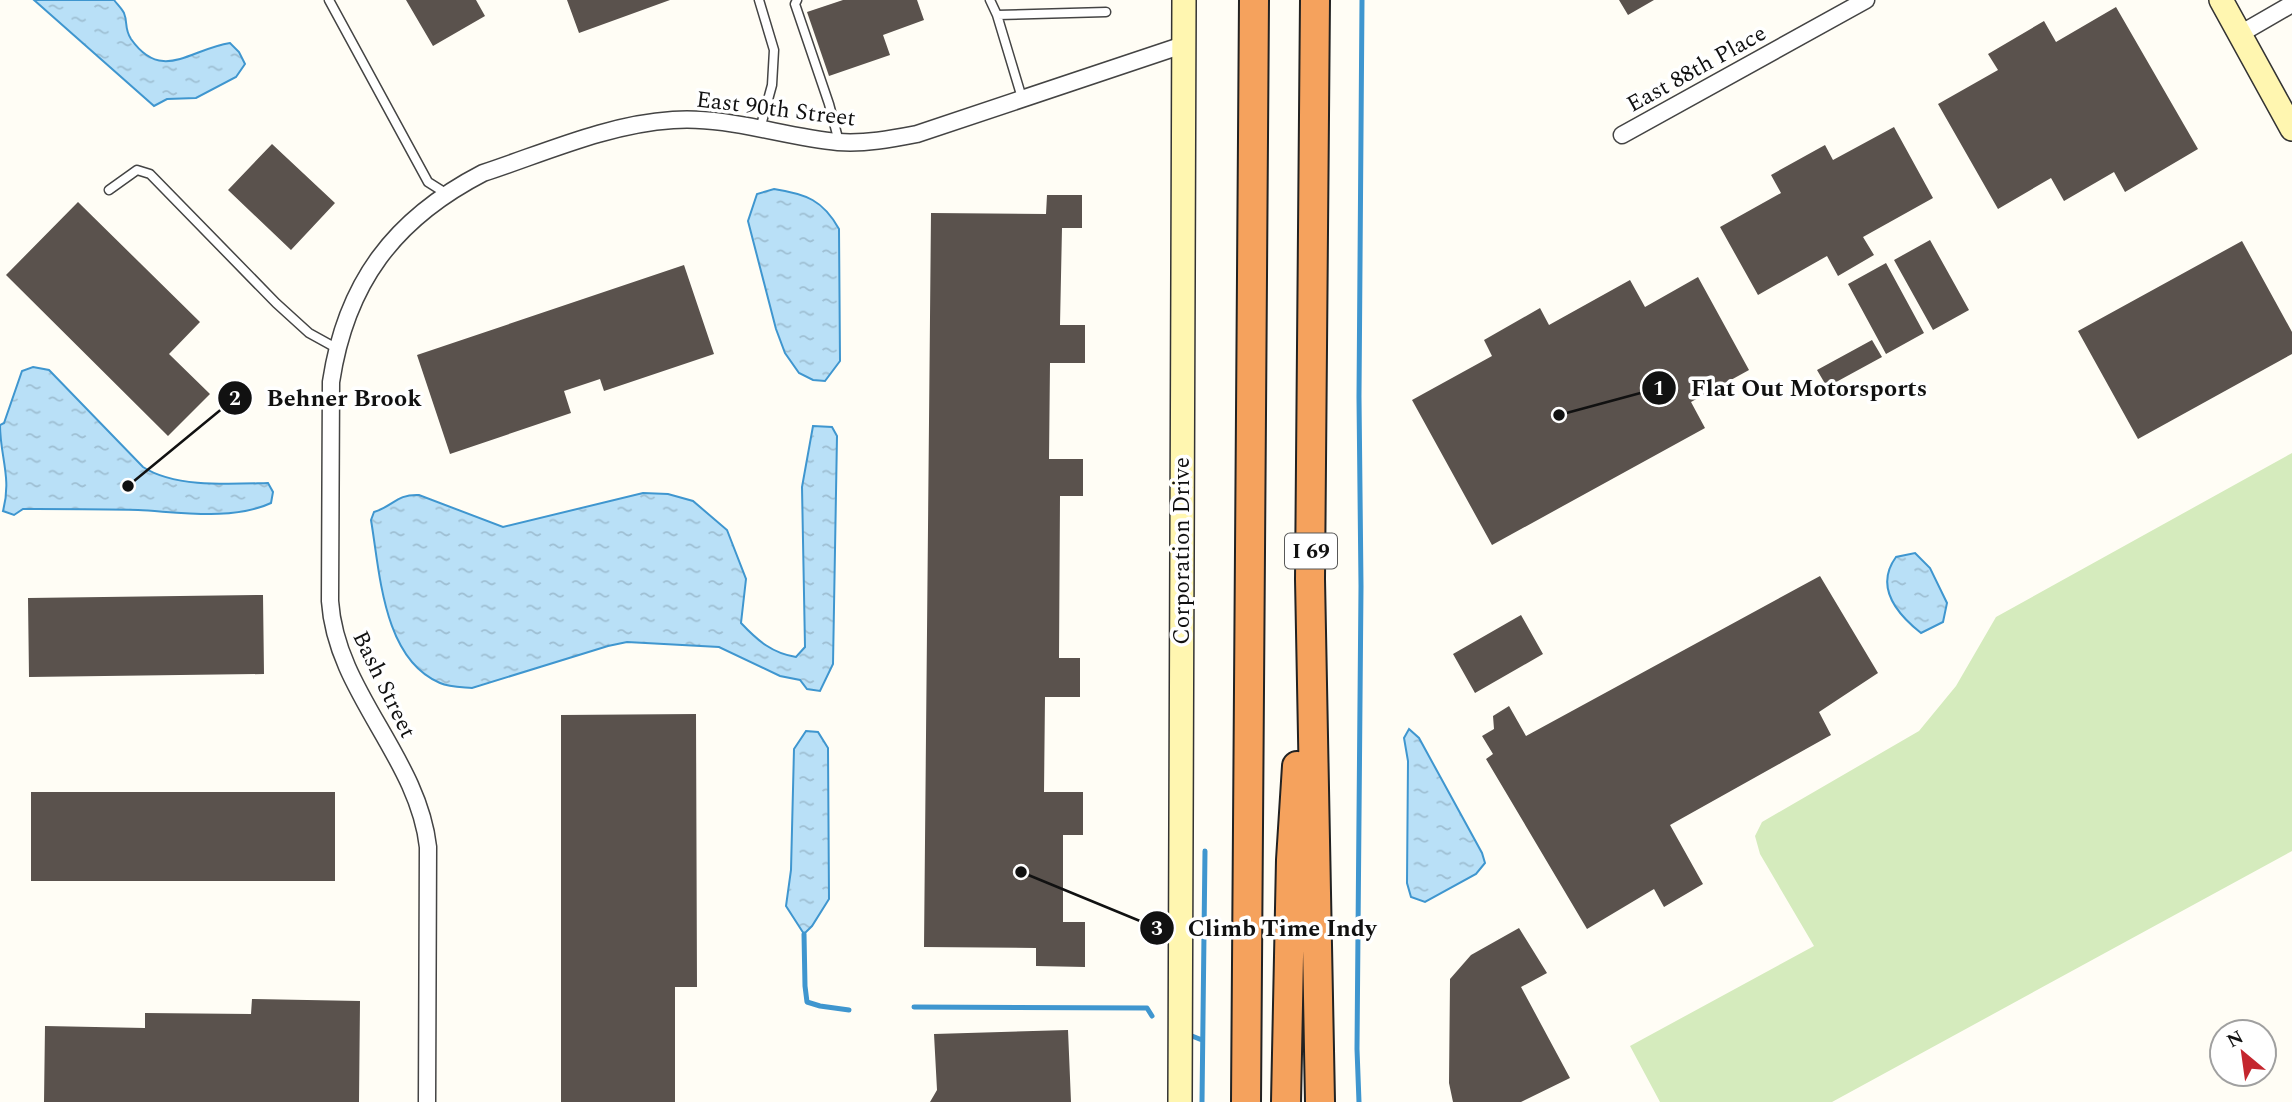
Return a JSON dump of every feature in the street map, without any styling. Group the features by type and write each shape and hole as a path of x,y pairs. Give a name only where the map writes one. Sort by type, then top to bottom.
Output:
{"highway":[{"path":"1246,1102 1254,0"},
{"name":"I 69","path":"1315,0 1310,579 1320,1102"},
{"path":"1286,1102 1291,860 1310,579"}],"street":[{"name":"Corporation Drive","path":"1180,1102 1184,0"},
{"name":"East 88th Place","path":"1622,135 1866,0"},
{"path":"2221,0 2292,129"},
{"path":"2240,34 2292,4"},
{"name":"East 90th Street","path":"361,285 379,257 407,225 447,194 483,173 622,127 656,121 698,120 839,142 874,142 918,134 1183,45"},
{"name":"Bash Street","path":"361,285 347,316 331,382 330,608 336,639 347,667 412,788 425,827 428,847 427,1102"}],"lane":[{"path":"329,0 428,182 447,194"},
{"path":"759,0 774,50 772,85 760,129"},
{"path":"797,0 795,4 839,142"},
{"path":"990,0 1022,98"},
{"path":"997,15 1106,12"},
{"path":"109,190 137,170 150,174 276,303 309,333 338,349"}],"green space":[{"path":"2292,453 2292,851 1832,1102 1660,1102 1630,1046 1814,946 1760,854 1755,836 1762,822 1919,731 1956,686 1996,617"}],"water":[{"path":"34,0 114,0 124,13 131,39 154,59 177,60 230,43 245,64 236,77 196,98 167,99 154,106"},
{"path":"774,189 813,200 827,211 839,229 840,361 825,381 813,380 799,373 785,353 776,329 748,221 757,194"},
{"path":"33,367 49,370 143,467 156,474 187,482 268,483 273,492 271,503 256,509 223,514 23,509 14,515 3,511 6,477 0,425 4,423 22,371"},
{"path":"813,426 832,427 837,436 833,664 820,691 807,689 800,680 780,676 719,647 627,642 472,688 455,687 440,683 421,671 406,655 395,635 382,589 371,520 374,512 400,498 419,495 503,527 643,493 668,494 693,501 727,530 746,579 741,623 766,645 780,653 796,657 805,647 802,487"},
{"path":"1915,553 1930,568 1947,603 1943,622 1921,633 1897,609 1891,599 1887,579 1896,557"},
{"path":"1409,729 1419,738 1485,863 1476,874 1425,902 1411,897 1407,883 1408,761 1404,738"},
{"path":"806,731 818,732 828,748 829,899 804,934 786,906 791,870 794,749"}],"building":[{"path":"406,0 476,0 485,16 433,46"},
{"path":"567,0 670,0 579,33"},
{"path":"843,0 917,0 924,20 883,35 890,55 829,76 807,12"},
{"path":"1619,0 1654,0 1628,15"},
{"path":"2116,7 2198,149 2125,192 2114,172 2064,201 2051,178 1998,209 1938,104 1998,70 1988,54 2044,21 2056,42"},
{"path":"1894,127 1933,198 1863,237 1874,255 1838,276 1827,256 1758,295 1720,227 1781,193 1771,175 1825,145 1833,160"},
{"path":"272,144 335,203 291,250 228,190"},
{"path":"1047,195 1082,195 1082,228 1062,228 1060,325 1085,325 1085,363 1050,363 1049,459 1083,459 1083,496 1060,496 1059,658 1080,658 1080,697 1045,697 1044,792 1083,792 1083,835 1063,835 1063,922 1085,922 1085,967 1036,966 1036,948 924,947 931,213 1046,214"},
{"path":"78,202 200,322 169,354 210,394 168,436 6,275"},
{"path":"1930,240 1969,310 1933,330 1894,260"},
{"path":"2242,241 2292,332 2292,354 2138,439 2078,331"},
{"path":"1886,263 1924,333 1886,354 1848,284"},
{"path":"684,265 714,354 604,391 600,379 564,391 571,413 450,454 417,355"},
{"path":"1698,277 1749,370 1691,402 1705,428 1492,545 1412,400 1492,356 1484,340 1540,308 1549,325 1630,280 1645,307"},
{"path":"1872,340 1882,357 1827,387 1817,370"},
{"path":"1820,576 1878,673 1819,712 1831,735 1670,825 1703,884 1664,907 1654,889 1587,929 1486,759 1493,754 1482,736 1494,729 1493,716 1509,706 1526,736"},
{"path":"263,595 264,674 29,677 28,598"},
{"path":"1521,615 1543,654 1475,693 1453,654"},
{"path":"696,714 697,987 675,987 675,1102 561,1102 561,715"},
{"path":"31,792 335,792 335,881 31,881"},
{"path":"1519,928 1547,973 1521,987 1570,1078 1521,1102 1453,1102 1449,1083 1450,979 1471,955"},
{"path":"252,999 360,1001 359,1102 44,1102 45,1026 145,1028 145,1013 251,1014"},
{"path":"1068,1030 1071,1102 930,1102 937,1090 934,1034"}],"waterway":[{"path":"1359,1102 1357,1049 1362,0"},
{"path":"1202,1102 1205,851"},
{"path":"804,934 807,1002 849,1010"},
{"path":"914,1007 1147,1008 1152,1016"},
{"path":"1192,1036 1202,1040"}],"place":[{"name":"Flat Out Motorsports","path":"1559,415"},
{"name":"Behner Brook","path":"128,486"},
{"name":"Climb Time Indy","path":"1021,872"}]}
